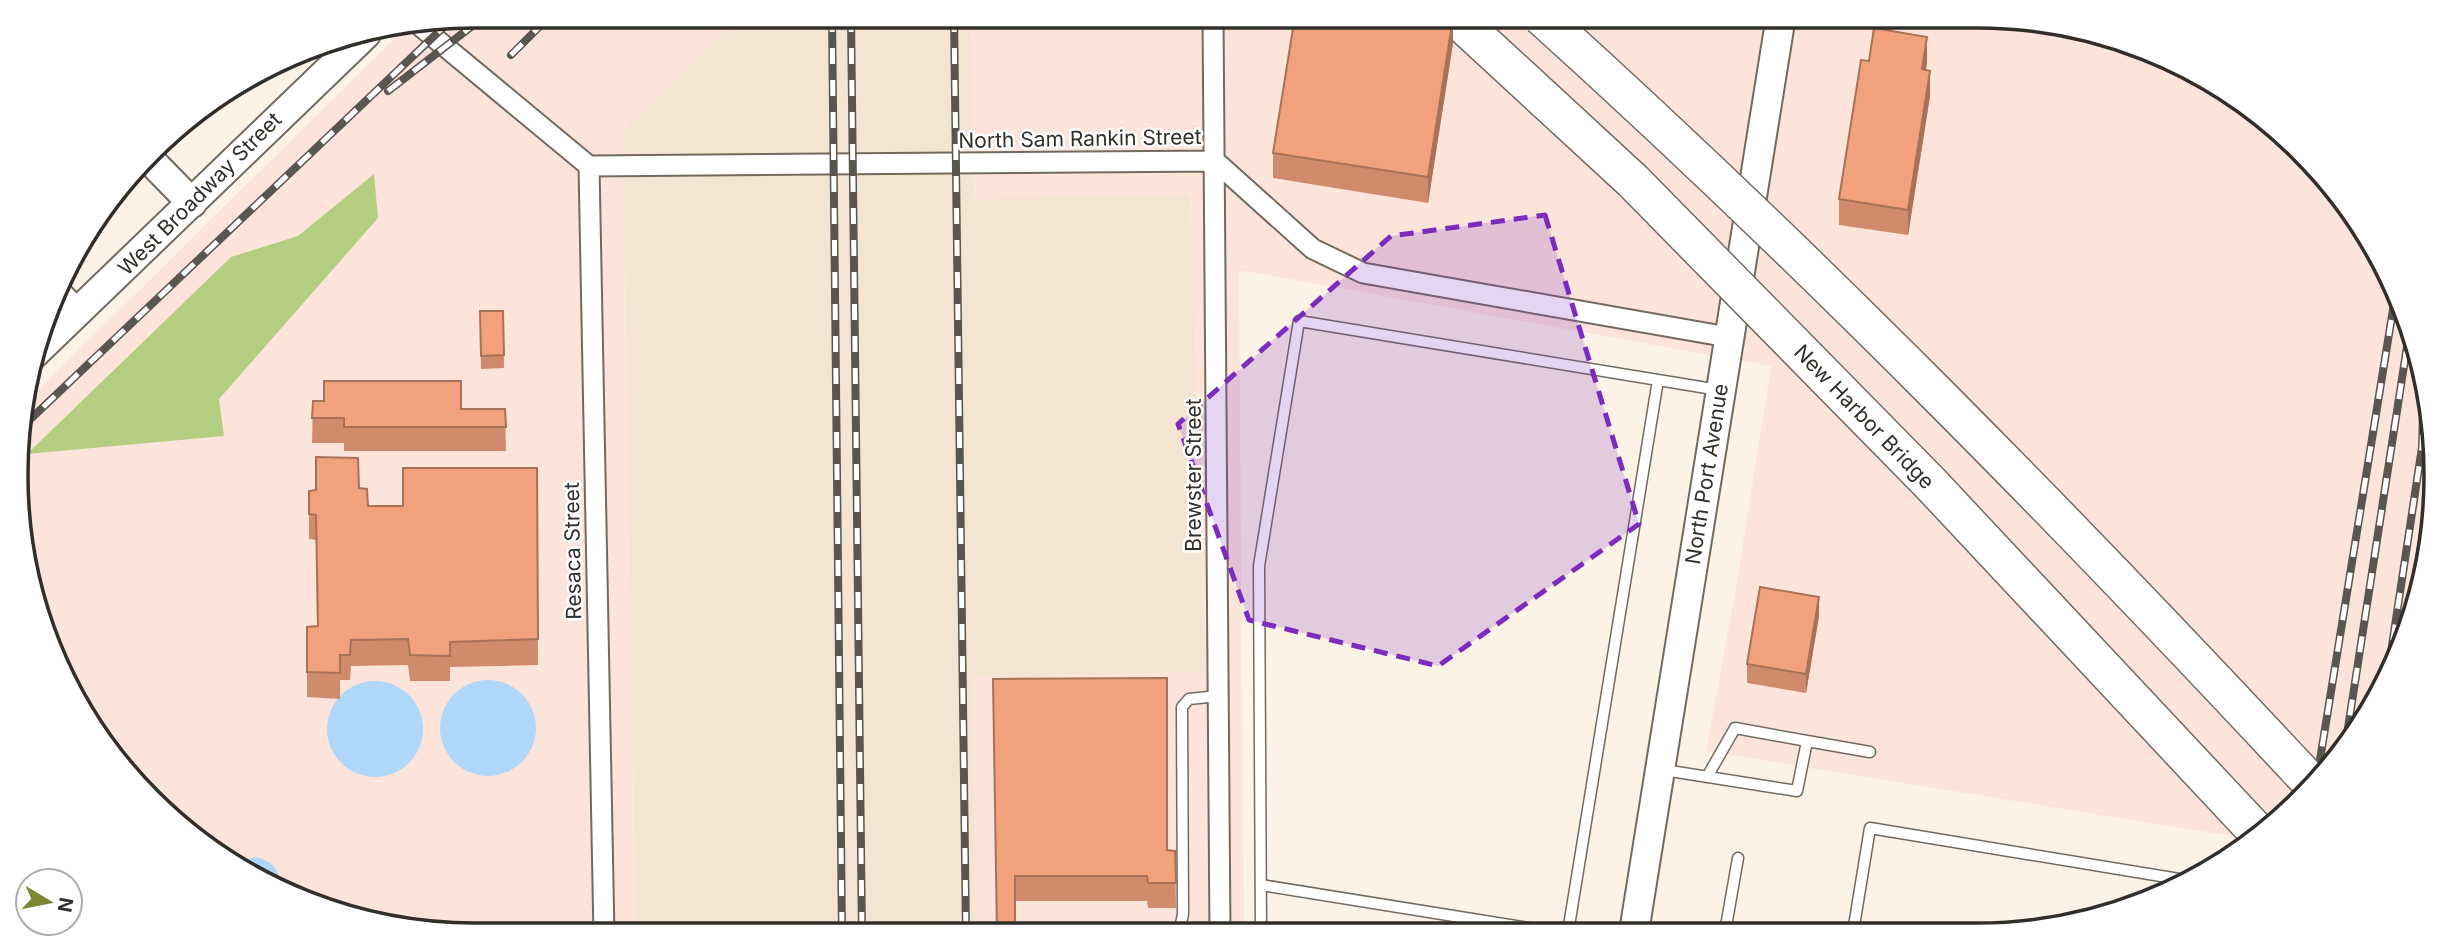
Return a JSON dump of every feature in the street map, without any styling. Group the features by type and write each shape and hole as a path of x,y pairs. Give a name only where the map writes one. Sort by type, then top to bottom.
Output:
{"highway":[{"name":"New Harbor Bridge","path":"1467,28 1633,181 1930,483 2253,828"},
{"path":"1554,28 1699,159 1949,407 2187,650 2306,778"}],"main road":[{"name":"North Port Avenue","path":"1635,923 1779,28"},
{"name":"West Broadway Street","path":"50,339 355,45"},
{"path":"154,164 192,203"}],"street":[{"name":"Brewster Street","path":"1213,28 1220,923"},
{"path":"426,31 589,166"},
{"name":"North Sam Rankin Street","path":"589,166 1216,161 1313,248 1363,273 1728,337"},
{"name":"Resaca Street","path":"589,166 604,923"},
{"path":"66,296 80,311"}],"lane":[{"path":"1261,923 1259,566 1299,321 1720,390"},
{"path":"1569,923 1658,380"},
{"path":"1181,923 1183,914 1182,707 1189,699 1218,696"},
{"path":"1707,777 1735,729 1870,752"},
{"path":"1660,769 1797,791 1807,741"},
{"path":"1854,923 1870,828 2172,878"},
{"path":"1727,923 1738,858"},
{"path":"1261,885 1492,923"}],"highlighted area":[{"path":"1545,215 1639,524 1438,666 1249,620 1178,424 1391,236"}],"shaded area":[{"path":"476,28 2006,29 2092,43 2174,74 2249,120 2313,180 2349,227 2364,252 2390,304 2400,332 2409,360 2420,417 2423,505 2409,591 2390,647 2364,699 2332,748 2313,771 2272,812 2240,837 1706,751 1736,588 1771,366 1239,270 1244,923 446,922 360,908 278,877 203,831 159,792 120,748 74,673 43,591 32,534 28,476 36,392 398,35"},
{"path":"730,28 970,28 974,199 1190,194 1204,672 972,676 976,923 636,923 623,131"}],"green space":[{"path":"374,174 378,218 219,399 224,436 29,454 231,257 298,236"}],"water":[{"path":"488,680 506,684 522,694 532,710 536,728 532,746 522,762 506,772 488,776 470,772 454,762 444,746 440,728 444,710 454,694 470,684"},
{"path":"375,681 393,685 409,695 419,711 423,729 419,747 409,763 393,773 375,777 357,773 341,763 331,747 327,729 331,711 341,695 357,685"},
{"path":"255,857 266,860 274,866 279,878 252,863 247,860"}],"building":[{"path":"1293,28 1451,28 1428,177 1273,153"},
{"path":"1874,28 1927,37 1922,69 1930,71 1908,210 1839,199 1861,60 1869,61"},
{"path":"480,311 503,311 504,355 481,356"},
{"path":"324,381 461,381 461,409 505,409 506,427 344,427 344,418 312,418 313,401 324,401"},
{"path":"316,457 358,458 359,488 367,489 368,506 403,506 403,468 537,468 538,639 450,642 450,656 410,655 408,639 351,640 350,655 340,655 340,673 307,672 307,627 318,626 316,515 309,514 309,491 316,490"},
{"path":"1760,587 1819,597 1806,674 1747,664"},
{"path":"1167,678 1167,850 1175,851 1176,883 1148,883 1147,876 1015,876 1015,923 997,923 993,679"}],"railway":[{"path":"388,91 469,28"},
{"path":"511,55 538,28"},
{"path":"832,28 842,923"},
{"path":"851,28 862,923"},
{"path":"954,28 966,923"},
{"path":"32,418 441,30"},
{"path":"2319,763 2393,311"},
{"path":"2348,725 2406,351"},
{"path":"2393,638 2422,439"}]}
